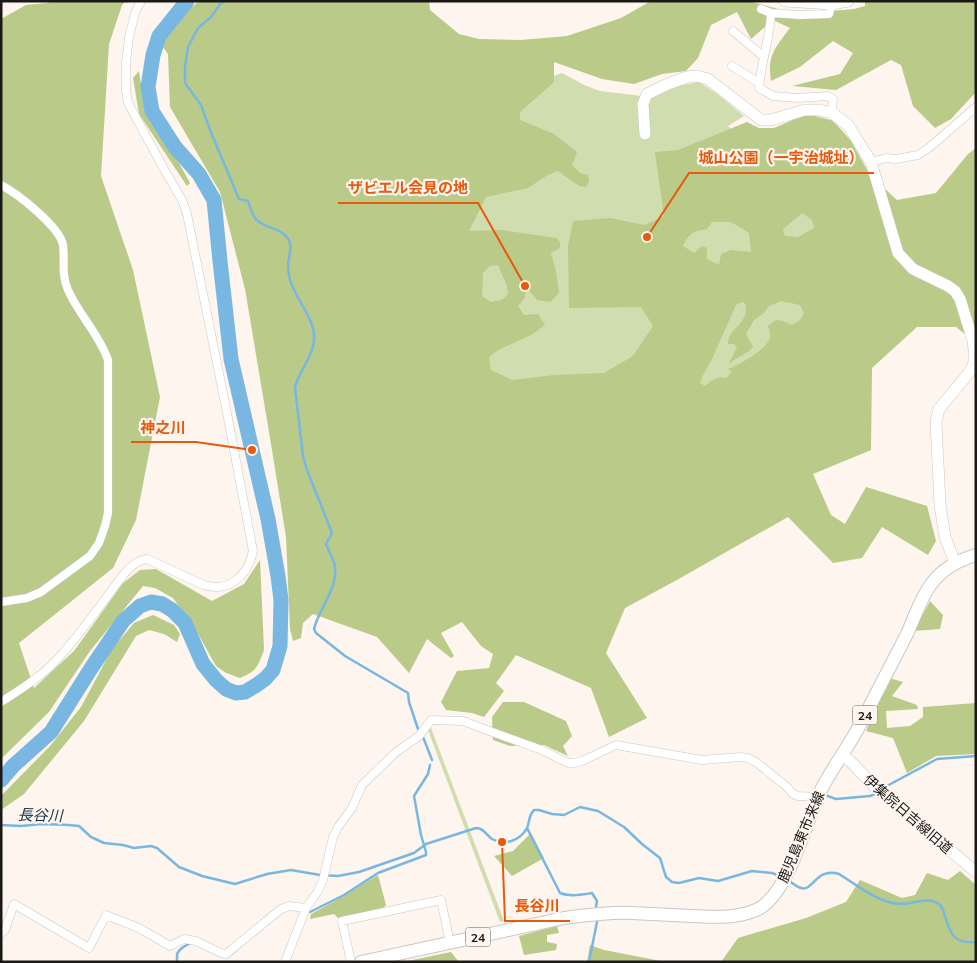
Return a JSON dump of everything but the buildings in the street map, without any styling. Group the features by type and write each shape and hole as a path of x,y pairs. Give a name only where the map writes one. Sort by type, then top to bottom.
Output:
{"main road":[{"name":"鹿児島東市来線","path":"361,962 564,918 594,914 631,913 718,917 748,913 762,907 774,895 784,878 824,782 865,716 927,590 938,576 954,563 976,555"}],"street":[{"path":"1,702 44,672 61,655 132,565 141,560 147,560 204,585 214,588 223,587 231,584 238,578 245,569 253,551 187,214 182,200 128,103 126,63 129,37 135,13 141,1"},
{"path":"787,2 832,4 848,1"},
{"path":"761,9 772,13 800,15 829,14 832,4"},
{"path":"772,13 759,88 773,96 797,98 828,96 833,99 832,113"},
{"path":"733,31 764,57"},
{"path":"732,66 759,83"},
{"path":"645,134 643,104 647,94 688,76 708,79 761,120 778,119 805,110 819,110 832,113 848,125 871,162 898,253 913,269 955,291 960,299 973,342 975,357 973,366 939,409 936,422 940,505 945,537 954,563"},
{"path":"871,162 886,158 896,159 918,155 976,107"},
{"path":"1,185 13,191 52,226 58,234 63,244 63,271 69,292 104,349 108,360 108,513 99,543 90,556 41,592 27,598 1,602"},
{"path":"285,962 306,908 318,891 324,876 333,837 352,808 362,785 395,753 419,736 431,720 463,720 568,762 582,761 616,744 702,760 748,758 756,762 793,794 817,797"},
{"name":"伊集院日吉線旧道","path":"842,755 874,786 976,872"},
{"path":"350,962 342,921 441,900 450,943"},
{"path":"1,933 5,930 14,904 89,948 106,915 139,928 170,946 184,939 196,941 226,954 281,909 289,906 306,908"}],"green space":[{"path":"51,1 126,1 122,5 109,44 101,176 133,270 160,397 136,520 113,568 19,643 34,688 74,651 123,583 140,570 156,569 212,601 244,584 260,560 264,650 258,664 250,673 240,678 226,673 216,666 197,632 173,598 155,588 143,586 90,651 49,712 1,759 1,19 26,5 48,3"},
{"path":"199,1 429,1 430,10 459,34 479,39 521,40 567,36 621,18 651,1 748,1 786,11 820,12 854,9 865,6 865,1 976,1 976,92 951,119 935,128 913,106 901,65 891,60 836,90 792,86 840,74 853,53 833,41 800,67 771,81 770,65 773,52 790,28 773,20 751,39 737,12 711,25 698,58 686,71 662,74 634,84 602,79 554,62 554,82 520,112 520,120 554,134 577,152 572,165 580,173 588,175 589,181 586,187 579,186 558,171 546,176 528,188 486,197 469,231 502,230 556,238 560,242 560,248 551,253 559,293 550,302 537,300 528,289 525,292 525,298 518,306 524,315 538,314 545,325 531,335 498,350 489,357 491,370 512,380 554,375 604,373 633,356 653,326 641,307 569,308 568,246 573,221 610,218 645,225 664,216 655,152 678,150 747,122 759,128 774,128 807,114 831,120 838,126 851,141 870,175 897,200 936,193 968,154 976,148 976,343 956,327 917,327 872,368 871,450 813,474 831,515 845,524 866,487 927,506 936,541 928,555 882,527 862,558 833,563 788,517 625,608 606,653 647,718 609,737 591,688 516,655 496,683 504,691 484,717 472,713 446,710 441,702 457,671 489,668 493,654 481,646 462,622 441,633 454,656 451,658 427,639 409,673 377,637 313,614 303,623 301,638 293,641 290,629 286,537 245,289 220,192 170,107 168,54 161,44 188,10","holes":["802,213 812,220 814,228 798,237 785,236 783,229","712,222 731,222 749,233 751,252 731,250 721,254 719,265 707,259 707,248 702,246 694,253 683,246 692,233 707,229","498,265 507,286 508,294 502,300 491,302 482,296 483,273 490,266","781,301 800,305 804,313 800,320 792,325 776,320 768,326 770,336 764,347 728,369 732,372 726,378 717,378 705,386 700,383 736,305 742,302 746,304 746,313 743,320 730,336 728,344 734,344 737,347 729,363 753,347 746,334 754,320 764,313 769,306"]},
{"path":"139,71 145,112 179,163 190,183 187,186 139,114 133,78"},
{"path":"562,73 600,91 652,98 678,86 699,82 744,116 728,126 758,157 815,190 828,289 725,404 657,349 613,382 492,380 455,228 514,111 550,77"},
{"path":"930,601 943,615 940,629 914,631"},
{"path":"153,615 174,625 180,634 177,642 164,634 149,630 136,636 84,721 24,794 1,810 1,796 50,746 81,707 112,649 134,623"},
{"path":"889,678 903,682 892,696 917,705 918,709 886,711 887,728 910,726 923,717 923,707 976,703 976,754 936,756 907,773 893,738 866,731"},
{"path":"503,702 524,702 566,721 572,736 563,746 568,756 544,745 510,746 493,740 492,717"},
{"path":"431,728 504,921 500,922 428,730"},
{"path":"531,833 544,858 512,876 494,856 513,851"},
{"path":"960,871 976,885 976,962 721,962 738,938 806,918 846,902 860,880 902,898 915,895 927,873 948,880"},
{"path":"378,875 386,905 381,910 338,918 334,914 310,919 311,914"},
{"path":"557,926 559,933 547,935 547,942 557,944 556,950 524,955 519,936"},
{"path":"590,945 604,950 666,962 587,962"},
{"path":"451,952 459,962 403,962"}],"waterway":[{"path":"1,780 13,766 51,732 123,621 140,606 151,602 162,604 172,610 185,623 203,664 226,689 236,693 245,692 265,679 273,670 280,646 281,600 278,576 268,519 231,359 214,200 199,174 175,147 152,111 148,87 153,55 159,36 187,1"},
{"path":"224,1 211,17 198,28 188,47 185,83 201,105 239,199 248,201 258,221 283,233 288,239 290,243 288,265 290,280 309,317 314,333 313,347 295,387 303,456 332,533 326,544 335,566 334,583 314,629 316,633 345,656 408,693 418,729"},
{"path":"423,737 432,760"},
{"path":"885,787 937,759 976,756"},
{"path":"310,912 344,895 378,873 426,855 414,796 428,774 430,765"},
{"path":"824,796 836,799 875,794"},
{"name":"長谷川","path":"1,825 42,824 79,826 91,837 104,843 134,848 151,846 157,848 179,867 202,876 235,884 267,874 291,870 338,876 359,872 414,853 426,844 476,828 481,829 492,839 507,842 516,839 524,832 534,810 564,815 580,807 598,811 624,827 660,858 666,877 672,882 679,883 699,878 718,881 752,871 772,873 780,876"},
{"path":"527,828 560,893 572,895 592,893 597,901 596,907"},
{"name":"長谷川","path":"787,880 799,887 805,888 809,887 820,876 831,873 839,874 868,892 891,903 936,902 943,909 954,937 963,941 976,942"},
{"path":"589,962 597,922"},
{"path":"177,962 178,952 183,947 192,943"},
{"path":"227,957 236,950"}],"place":[{"name":"城山公園（一宇治城址）","path":"647,237"},
{"name":"ザビエル会見の地","path":"525,286"},
{"name":"神之川","path":"252,450"},
{"name":"長谷川","path":"502,842"}]}
